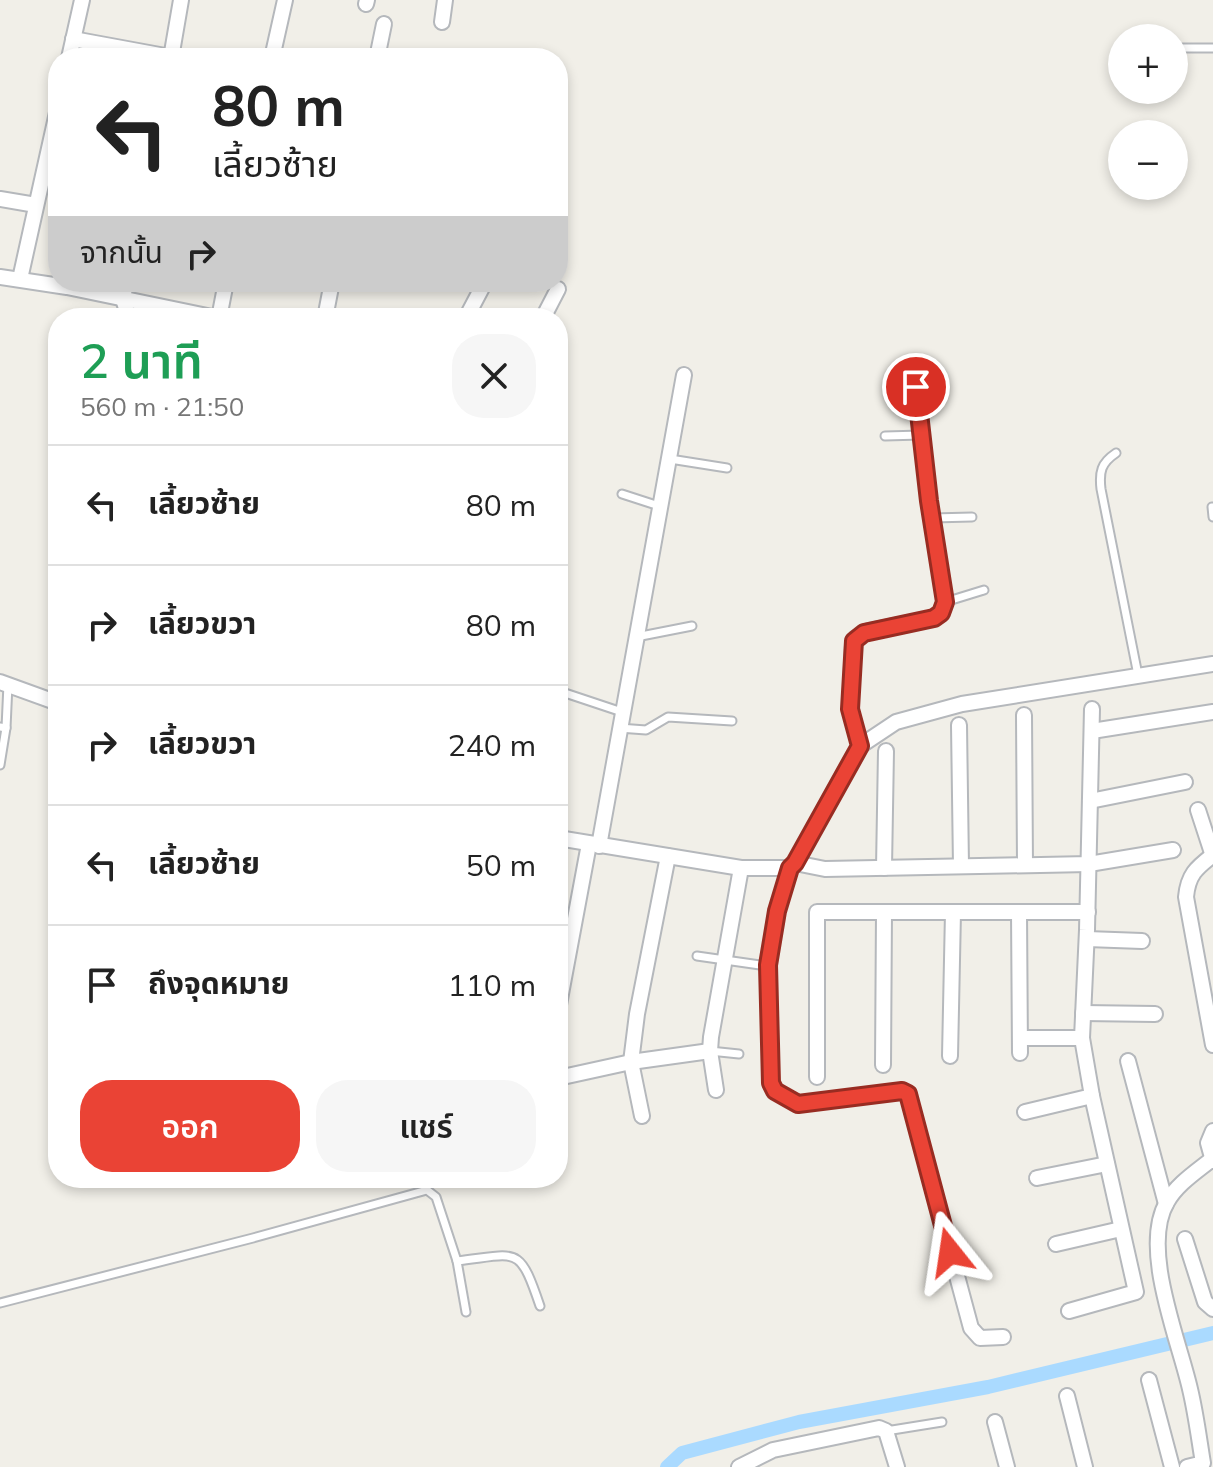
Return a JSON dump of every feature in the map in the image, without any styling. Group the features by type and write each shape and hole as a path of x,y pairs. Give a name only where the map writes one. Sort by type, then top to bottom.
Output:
{"street":[{"path":"71,48 82,0"},
{"path":"174,48 181,0"},
{"path":"274,48 285,0"},
{"path":"442,22 445,0"},
{"path":"379,48 384,24"},
{"path":"73,39 120,48"},
{"path":"20,279 48,152"},
{"path":"0,199 36,205"},
{"path":"0,277 48,284"},
{"path":"87,292 168,308"},
{"path":"124,292 126,308"},
{"path":"568,918 594,845 619,728 684,375"},
{"path":"860,746 850,709 856,638 869,631 934,618 941,613 945,602 916,387"},
{"path":"1003,1337 980,1338 971,1328 908,1094 902,1091 798,1104 775,1091 771,1083 768,965 777,911 793,866 860,746 896,722 962,704 1213,664"},
{"path":"4,683 48,699"},
{"path":"1069,1311 1136,1292 1082,1038 1092,709"},
{"path":"1092,731 1213,712"},
{"path":"1024,715 1025,865"},
{"path":"959,725 961,866"},
{"path":"884,868 886,751"},
{"path":"1090,801 1185,782"},
{"path":"1198,810 1213,855 1187,879 1186,897 1213,1045"},
{"path":"568,840 741,868 1089,864 1173,850"},
{"path":"642,1116 631,1062 637,1014 668,856"},
{"path":"716,1090 710,1051 741,868"},
{"path":"817,1077 817,912 1088,912"},
{"path":"883,1065 884,912"},
{"path":"950,1056 953,912"},
{"path":"1019,912 1020,1046 1082,1038"},
{"path":"1087,939 1142,941"},
{"path":"1083,1013 1155,1014"},
{"path":"568,1076 631,1062 710,1051"},
{"path":"1128,1061 1166,1204"},
{"path":"1025,1112 1092,1096"},
{"path":"1187,1467 1203,1465 1184,1364 1159,1269 1158,1236 1166,1204 1181,1184 1212,1160 1208,1143 1213,1131"},
{"path":"1037,1178 1107,1164"},
{"path":"1056,1244 1121,1229"},
{"path":"1185,1239 1205,1302 1213,1309"},
{"path":"1149,1380 1172,1467"},
{"path":"1067,1396 1085,1467"},
{"path":"995,1422 1007,1467"},
{"path":"739,1467 773,1450 879,1428 886,1431 897,1467"}],"lane":[{"path":"1188,48 1213,48"},
{"path":"885,436 921,435"},
{"path":"1116,453 1101,467 1101,489 1138,675"},
{"path":"668,459 727,468"},
{"path":"622,494 659,506"},
{"path":"1212,507 1213,517"},
{"path":"932,518 972,517"},
{"path":"945,602 984,590"},
{"path":"636,637 692,626"},
{"path":"0,765 4,683"},
{"path":"568,694 622,712"},
{"path":"619,728 646,730 668,717 732,721"},
{"path":"697,956 760,965"},
{"path":"710,1051 739,1054"},
{"path":"0,1303 427,1190 436,1197 457,1261 466,1312"},
{"path":"457,1261 509,1255 518,1259 527,1267 540,1306"},
{"path":"886,1431 942,1422"}],"waterway":[{"path":"667,1467 682,1453 799,1422 988,1387 1213,1333"}],"route":[{"path":"916,387 929,501 942,571 944,608 934,618 864,633 854,641 850,709 860,746 790,868 771,936 768,965 771,1083 775,1091 798,1104 902,1091 908,1094 950,1252"}]}
